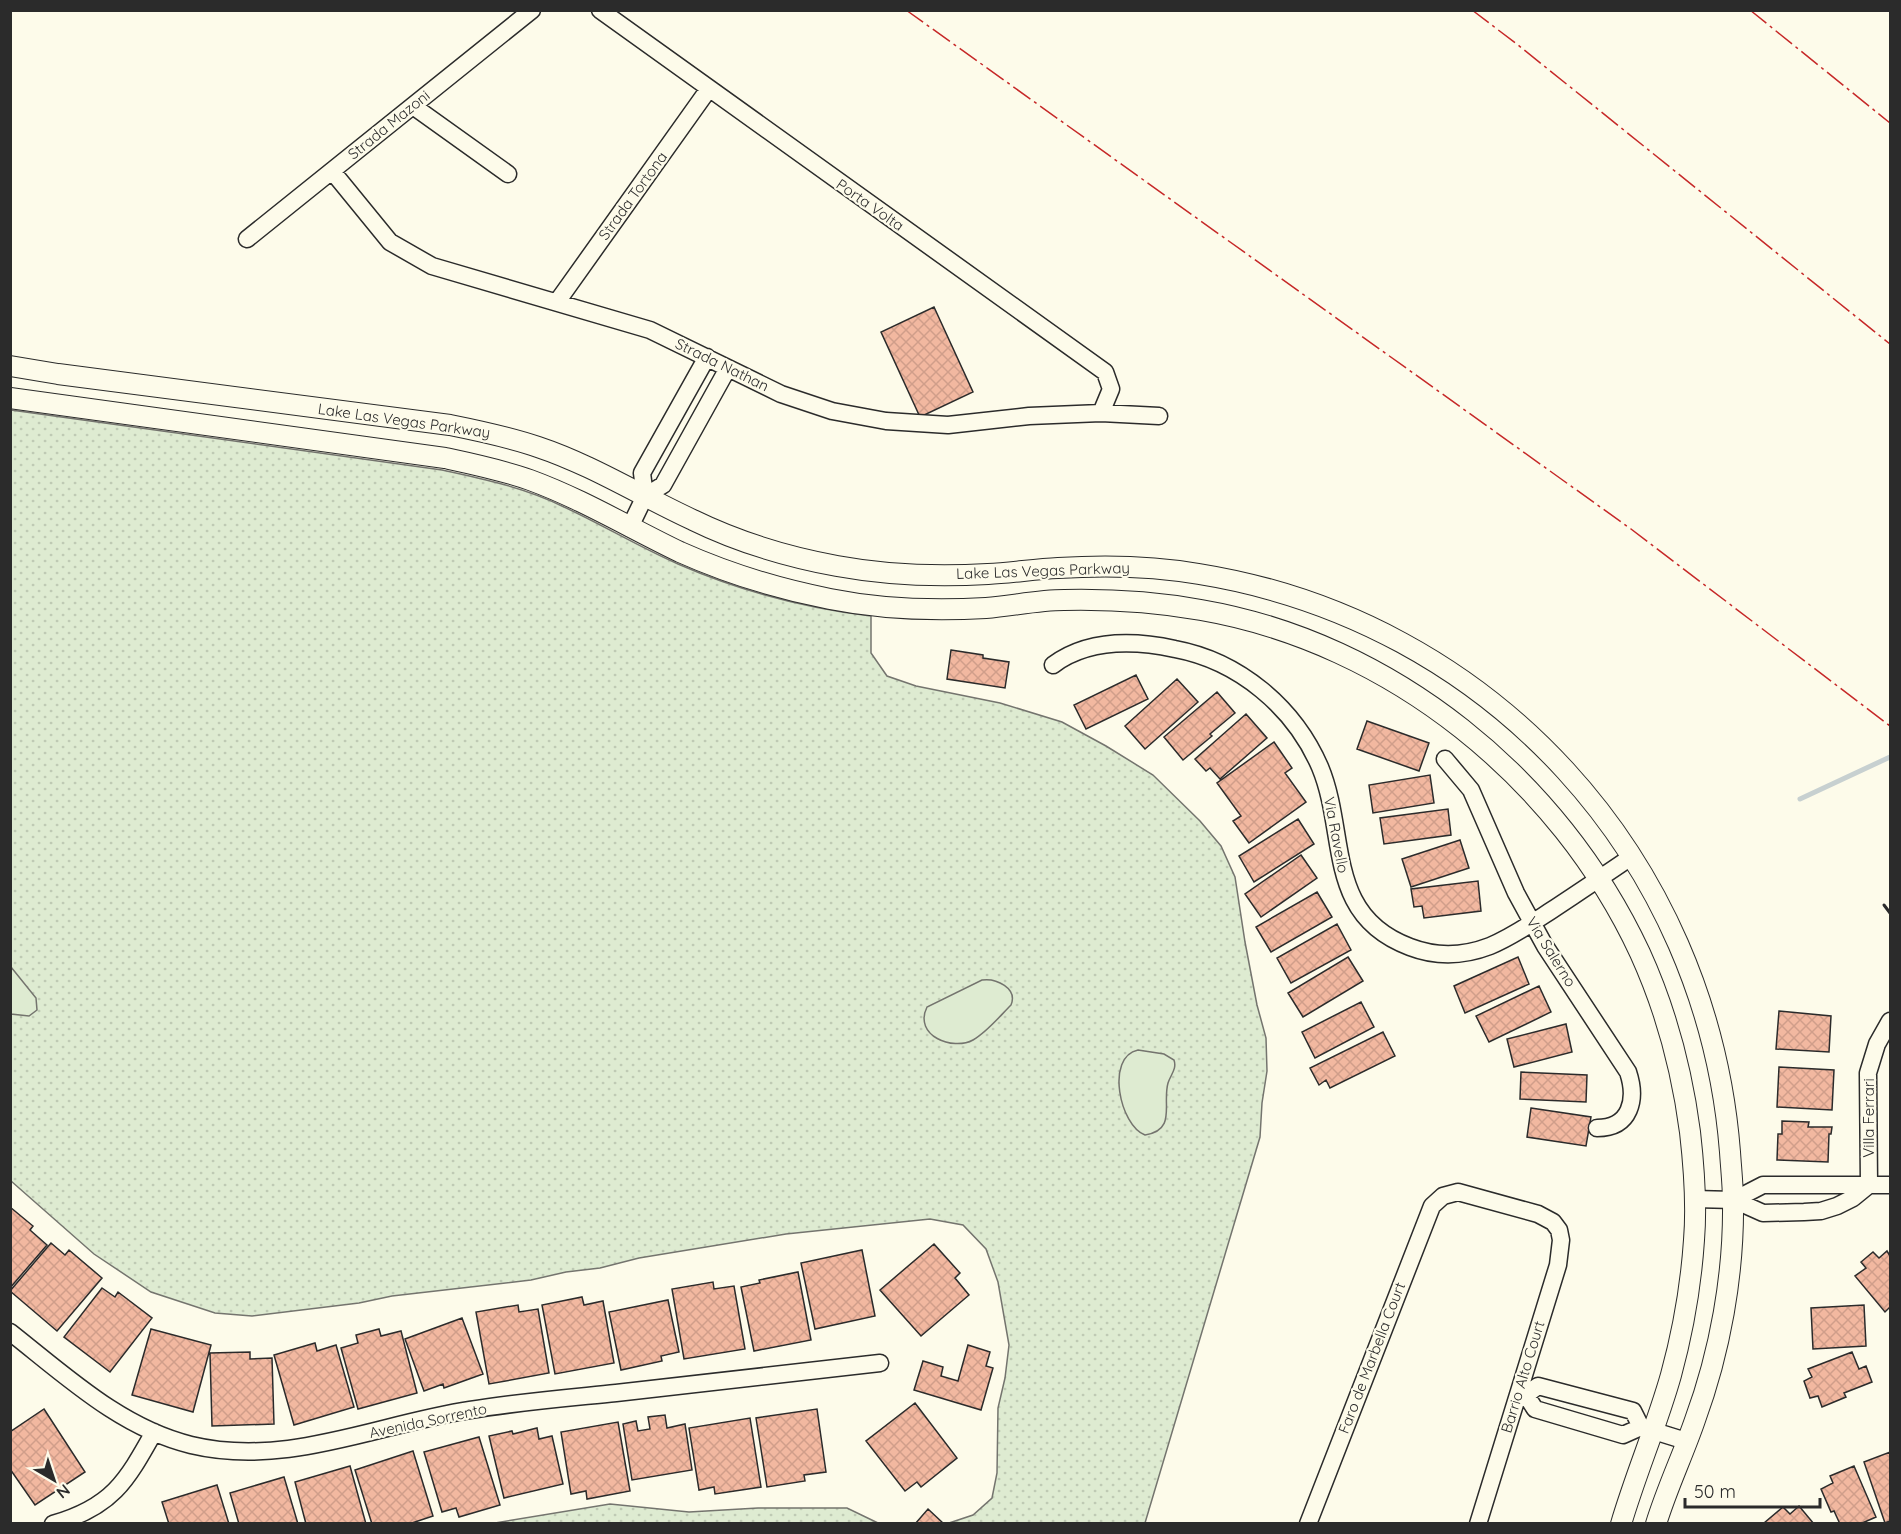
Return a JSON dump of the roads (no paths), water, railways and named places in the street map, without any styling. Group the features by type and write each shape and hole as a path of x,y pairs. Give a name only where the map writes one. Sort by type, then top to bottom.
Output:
{"street":[{"name":"Strada Mazoni","path":"247,239 532,10"},
{"name":"Porta Volta","path":"600,10 708,90 1105,372 1111,389 1101,413"},
{"name":"Strada Tortona","path":"557,302 708,90"},
{"path":"413,106 508,174"},
{"name":"Strada Nathan","path":"332,171 390,242 432,266 650,330 782,393 832,411 886,421 948,425 1029,416 1101,413 1159,416"},
{"path":"645,496 642,473 707,357"},
{"name":"Lake Las Vegas Parkway","path":"10,366 450,425 495,434 540,447 583,465 697,523 767,549 838,566 911,575 985,574 1056,568 1127,566 1198,573 1267,588 1335,610 1399,640 1460,677 1516,720 1567,770 1615,830 1655,895 1688,965 1712,1039 1727,1114 1734,1200 1730,1268 1717,1344 1696,1419 1666,1490 1656,1524"},
{"path":"630,526 645,496 663,485 728,368"},
{"name":"Lake Las Vegas Parkway","path":"10,398 444,458 487,467 528,479 568,495 684,554 757,581 832,599 909,608 987,608 1060,600 1132,601 1204,610 1274,628 1341,654 1405,688 1464,729 1518,777 1566,831 1599,879 1641,954 1666,1022 1684,1091 1694,1163 1694,1235 1687,1307 1671,1377 1646,1429 1621,1524"},
{"name":"Via Ravello","path":"1053,665 1080,649 1110,644 1163,646 1185,651 1228,668 1248,679 1283,709 1310,746 1328,789 1345,880 1356,903 1381,931 1414,949 1452,954 1489,947 1533,923 1631,857"},
{"name":"Via Salerno","path":"1445,759 1471,790 1516,893 1545,946 1624,1064 1631,1080 1632,1103 1627,1114 1613,1125 1597,1128"},
{"name":"Villa Ferrari","path":"1869,1185 1868,1073 1873,1053 1890,1021"},
{"path":"1734,1200 1763,1185 1890,1185"},
{"path":"1694,1199 1734,1200 1764,1214 1812,1212 1838,1206 1869,1185"},
{"name":"Barrio Alto Court","path":"1443,1196 1458,1192 1538,1214 1553,1222 1560,1230 1558,1264 1522,1394 1478,1524"},
{"name":"Faro de Marbella Court","path":"1308,1524 1428,1215 1432,1206 1443,1196"},
{"name":"Avenida Sorrento","path":"10,1332 112,1411 154,1432 191,1445 248,1453 305,1448 469,1410 880,1363"},
{"path":"1646,1429 1632,1411 1538,1386 1522,1394 1535,1409 1623,1435 1646,1429 1686,1441"},
{"path":"53,1524 87,1512 110,1496 129,1475 154,1432"}],"waterway":[{"path":"1800,799 1890,757"}]}
